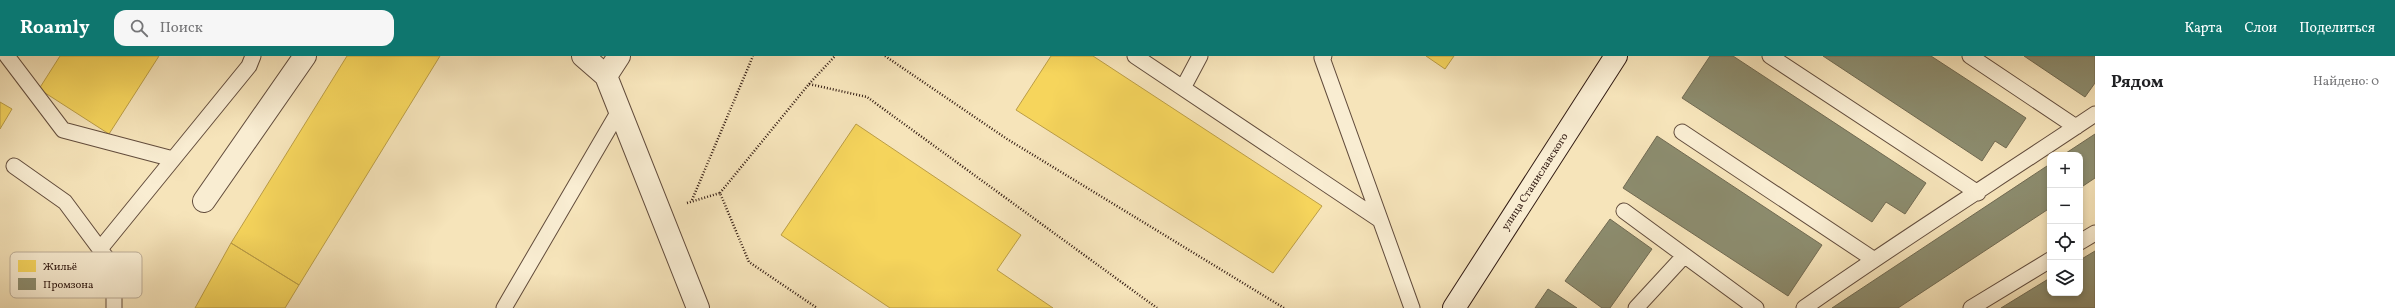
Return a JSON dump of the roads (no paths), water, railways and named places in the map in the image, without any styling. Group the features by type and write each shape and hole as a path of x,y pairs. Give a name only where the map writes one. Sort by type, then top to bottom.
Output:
{"street":[{"path":"204,201 305,56"},
{"path":"583,56 606,76 698,308"},
{"path":"606,76 619,56"},
{"name":"улица Станиславского","path":"1454,308 1616,56"}],"lane":[{"path":"8,56 63,130 173,159"},
{"path":"100,249 249,66 252,56"},
{"path":"1135,56 1380,220"},
{"path":"1183,88 1200,56"},
{"path":"1324,56 1322,58 1412,308"},
{"path":"1770,56 1978,193"},
{"path":"1970,56 2076,126"},
{"path":"504,308 619,111"},
{"path":"1804,308 1873,259 1978,193 2095,114"},
{"path":"1682,132 1873,259"},
{"path":"14,166 65,202 102,252"},
{"path":"1624,211 1756,308"},
{"path":"2083,240 2095,233"},
{"path":"1636,308 1684,256"},
{"path":"1971,308 2047,262"}]}
